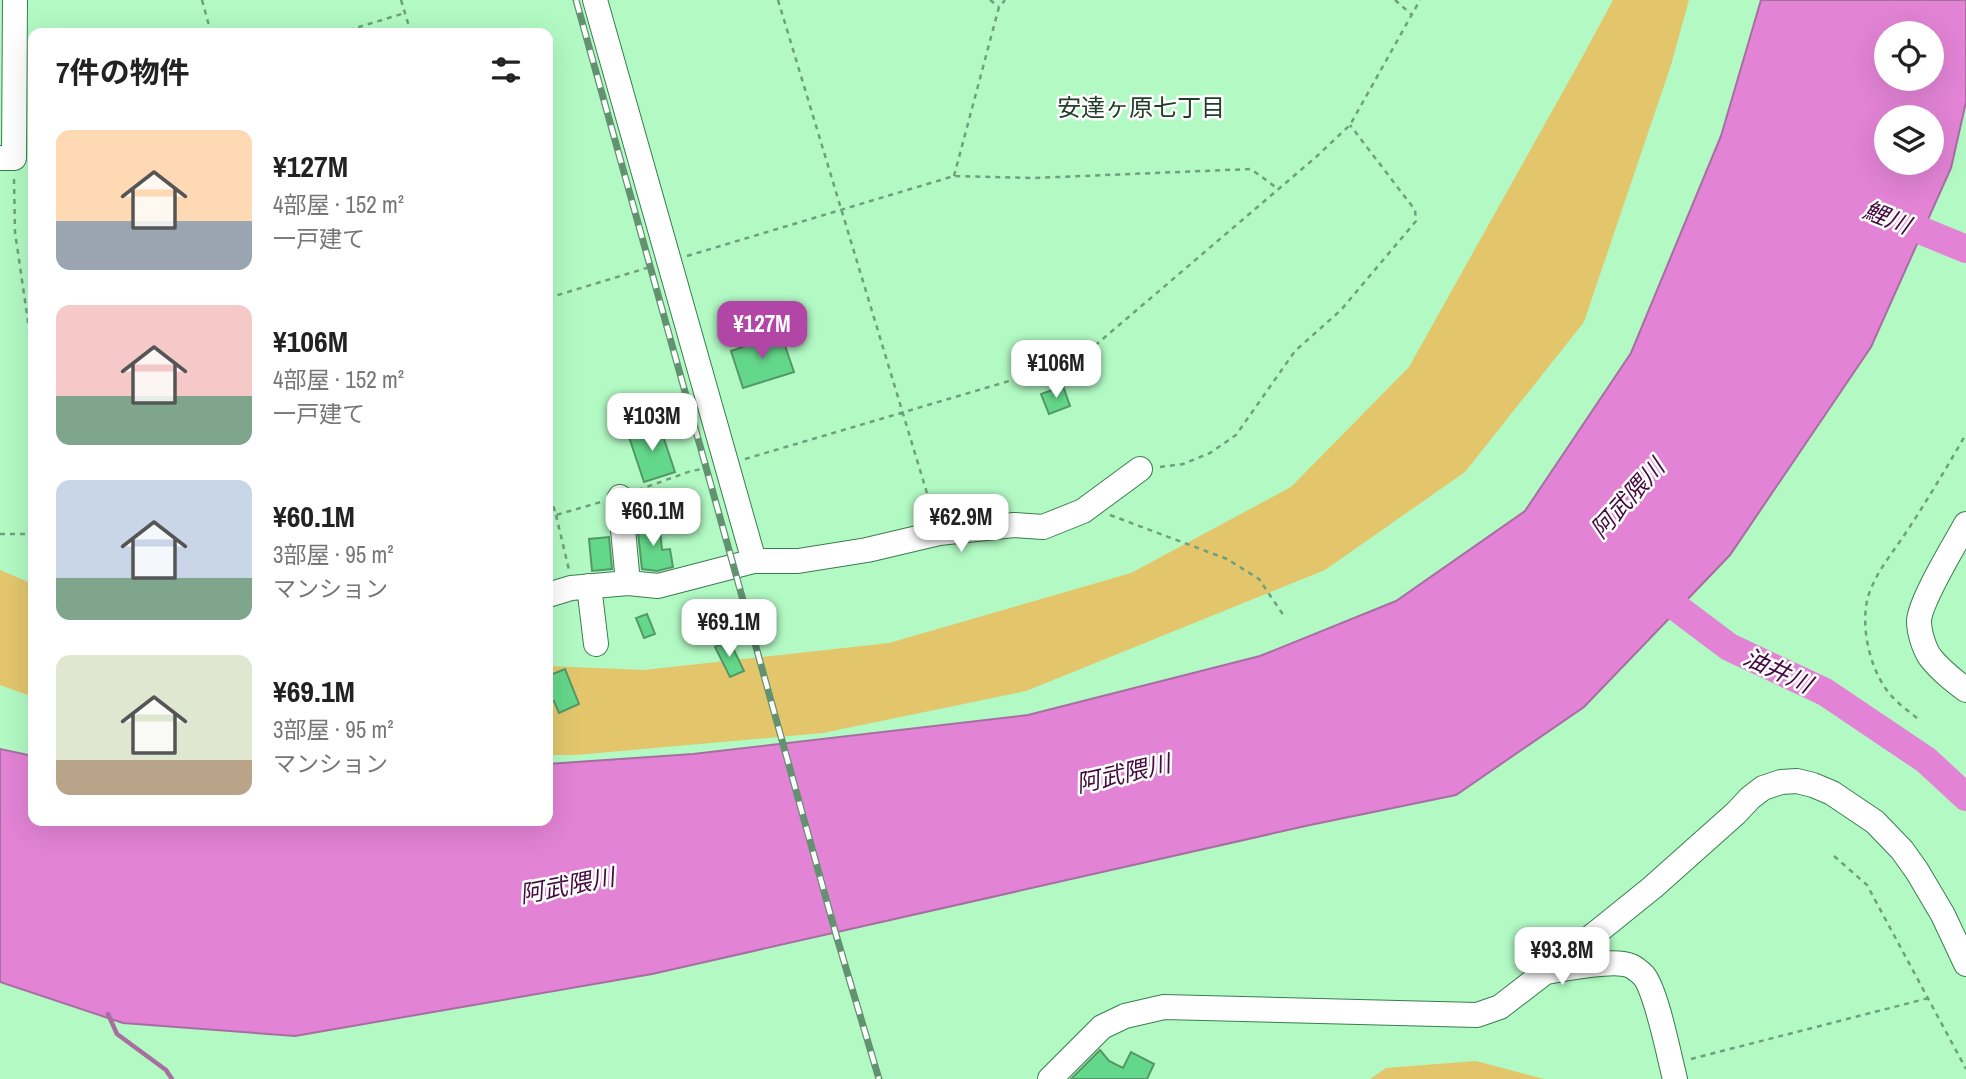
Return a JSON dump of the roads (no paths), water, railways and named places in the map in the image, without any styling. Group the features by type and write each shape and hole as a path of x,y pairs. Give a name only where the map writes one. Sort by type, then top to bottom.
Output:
{"street":[{"path":"7,158 7,83 15,0"},
{"path":"595,0 754,561"},
{"path":"553,593 628,583 658,586 754,561 798,561 867,550 939,533 1014,525 1042,527 1083,511 1140,469"},
{"path":"620,497 628,583"},
{"path":"1966,524 1924,604 1919,621 1929,655 1966,690"},
{"path":"582,587 596,644"},
{"path":"1050,1079 1102,1027 1125,1016 1164,1007 1476,1015 1500,1007 1653,887 1763,788 1781,782 1797,781 1814,785 1832,793 1875,822 1902,850 1917,871 1943,915 1966,964"},
{"path":"1545,972 1608,963 1633,966 1644,976 1652,994 1673,1071"}],"water":[{"name":"阿武隈川","path":"1761,0 1966,0 1966,102 1951,168 1871,347 1730,555 1584,707 1456,795 1310,825 652,974 295,1036 123,1023 0,982 0,749 28,755 28,826 553,826 553,764 693,754 1028,715 1260,656 1396,601 1525,511 1631,353 1721,136"}],"waterway":[{"name":"鯉川","path":"1888,217 1966,249"},
{"name":"油井川","path":"1648,586 1729,647 1825,692 1926,760 1966,797"},
{"path":"108,1014 117,1034 166,1070 172,1079"}],"railway":[{"path":"576,0 837,938 879,1079"}],"district":[{"name":"安達ヶ原七丁目","path":"1141,107"}]}
